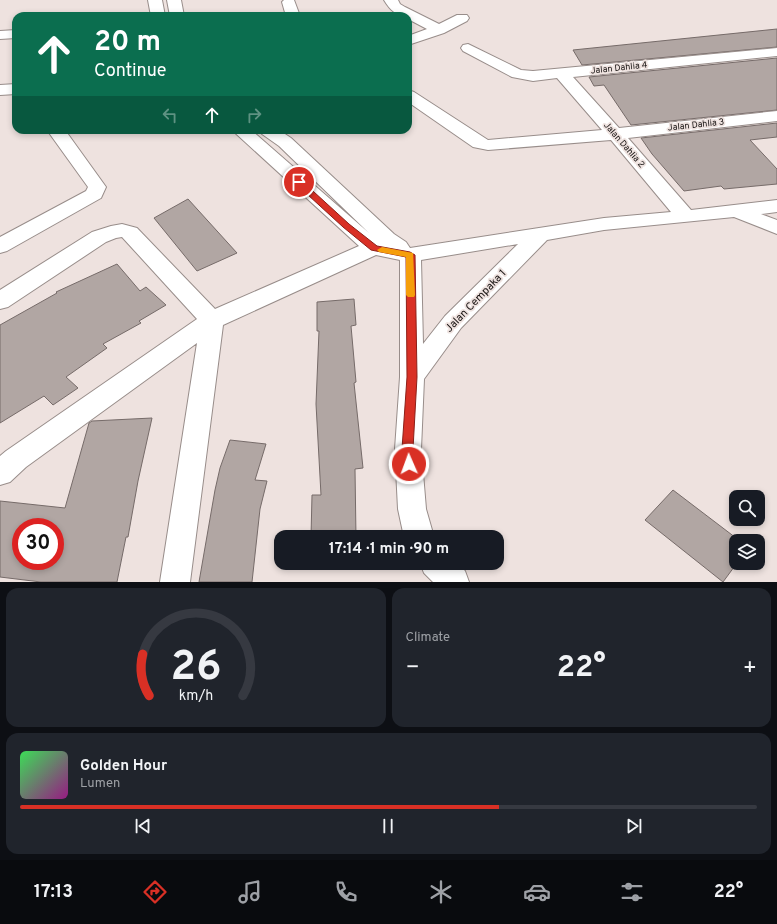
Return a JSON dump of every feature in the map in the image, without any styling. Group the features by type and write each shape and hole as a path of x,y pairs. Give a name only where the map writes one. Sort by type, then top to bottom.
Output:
{"street":[{"path":"155,0 157,12"},
{"path":"174,0 177,12"},
{"path":"391,0 395,6 404,12"},
{"path":"289,2 292,12"},
{"path":"412,16 439,30"},
{"path":"412,40 439,30 462,18"},
{"path":"0,35 12,34"},
{"name":"Jalan Dahlia 4","path":"468,48 523,75 561,73 777,52"},
{"name":"Jalan Dahlia 2","path":"561,73 686,217"},
{"path":"0,90 12,89"},
{"name":"Jalan Dahlia 3","path":"412,98 479,143 488,145 615,134 777,116"},
{"path":"0,246 94,194 97,187 93,180 59,134"},
{"path":"246,134 346,225 381,244 410,255 604,224 686,217 777,206"},
{"path":"273,134 284,142 381,244"},
{"path":"264,150 284,142"},
{"path":"737,211 777,228"},
{"path":"0,300 99,236 112,232 125,231 130,233 212,320"},
{"name":"Jalan Cempaka 1","path":"412,377 454,322 540,235"},
{"path":"0,473 16,459 212,320 381,244"},
{"path":"410,255 412,377 408,449 412,509 417,530"},
{"path":"175,582 212,320"},
{"path":"442,570 454,582"}],"building":[{"path":"777,29 777,47 582,65 573,50"},
{"path":"777,58 777,110 631,125 604,85 594,86 589,77"},
{"path":"777,123 777,137 750,140 777,169 777,184 724,189 721,186 684,191 652,154 641,138"},
{"path":"188,199 237,253 197,271 154,218"},
{"path":"117,264 140,291 146,287 166,305 139,321 141,323 103,344 107,348 66,377 78,388 53,405 44,396 0,423 0,325 57,293 56,292"},
{"path":"354,299 356,325 351,326 356,382 354,383 363,468 355,469 356,530 311,530 312,495 321,495 316,404 319,331 317,331 317,302"},
{"path":"152,418 138,481 128,537 126,537 117,582 41,582 0,577 0,501 65,508 89,423 92,421"},
{"path":"230,440 266,444 255,480 267,481 260,509 252,582 199,582 215,490 220,468"},
{"path":"673,490 731,534 729,534 729,570 732,570 723,582 645,520"}],"slow traffic":[{"path":"382,250 410,255 411,295"}],"route":[{"path":"299,182 346,225 374,248 410,255 412,377 408,449 409,464"}]}
